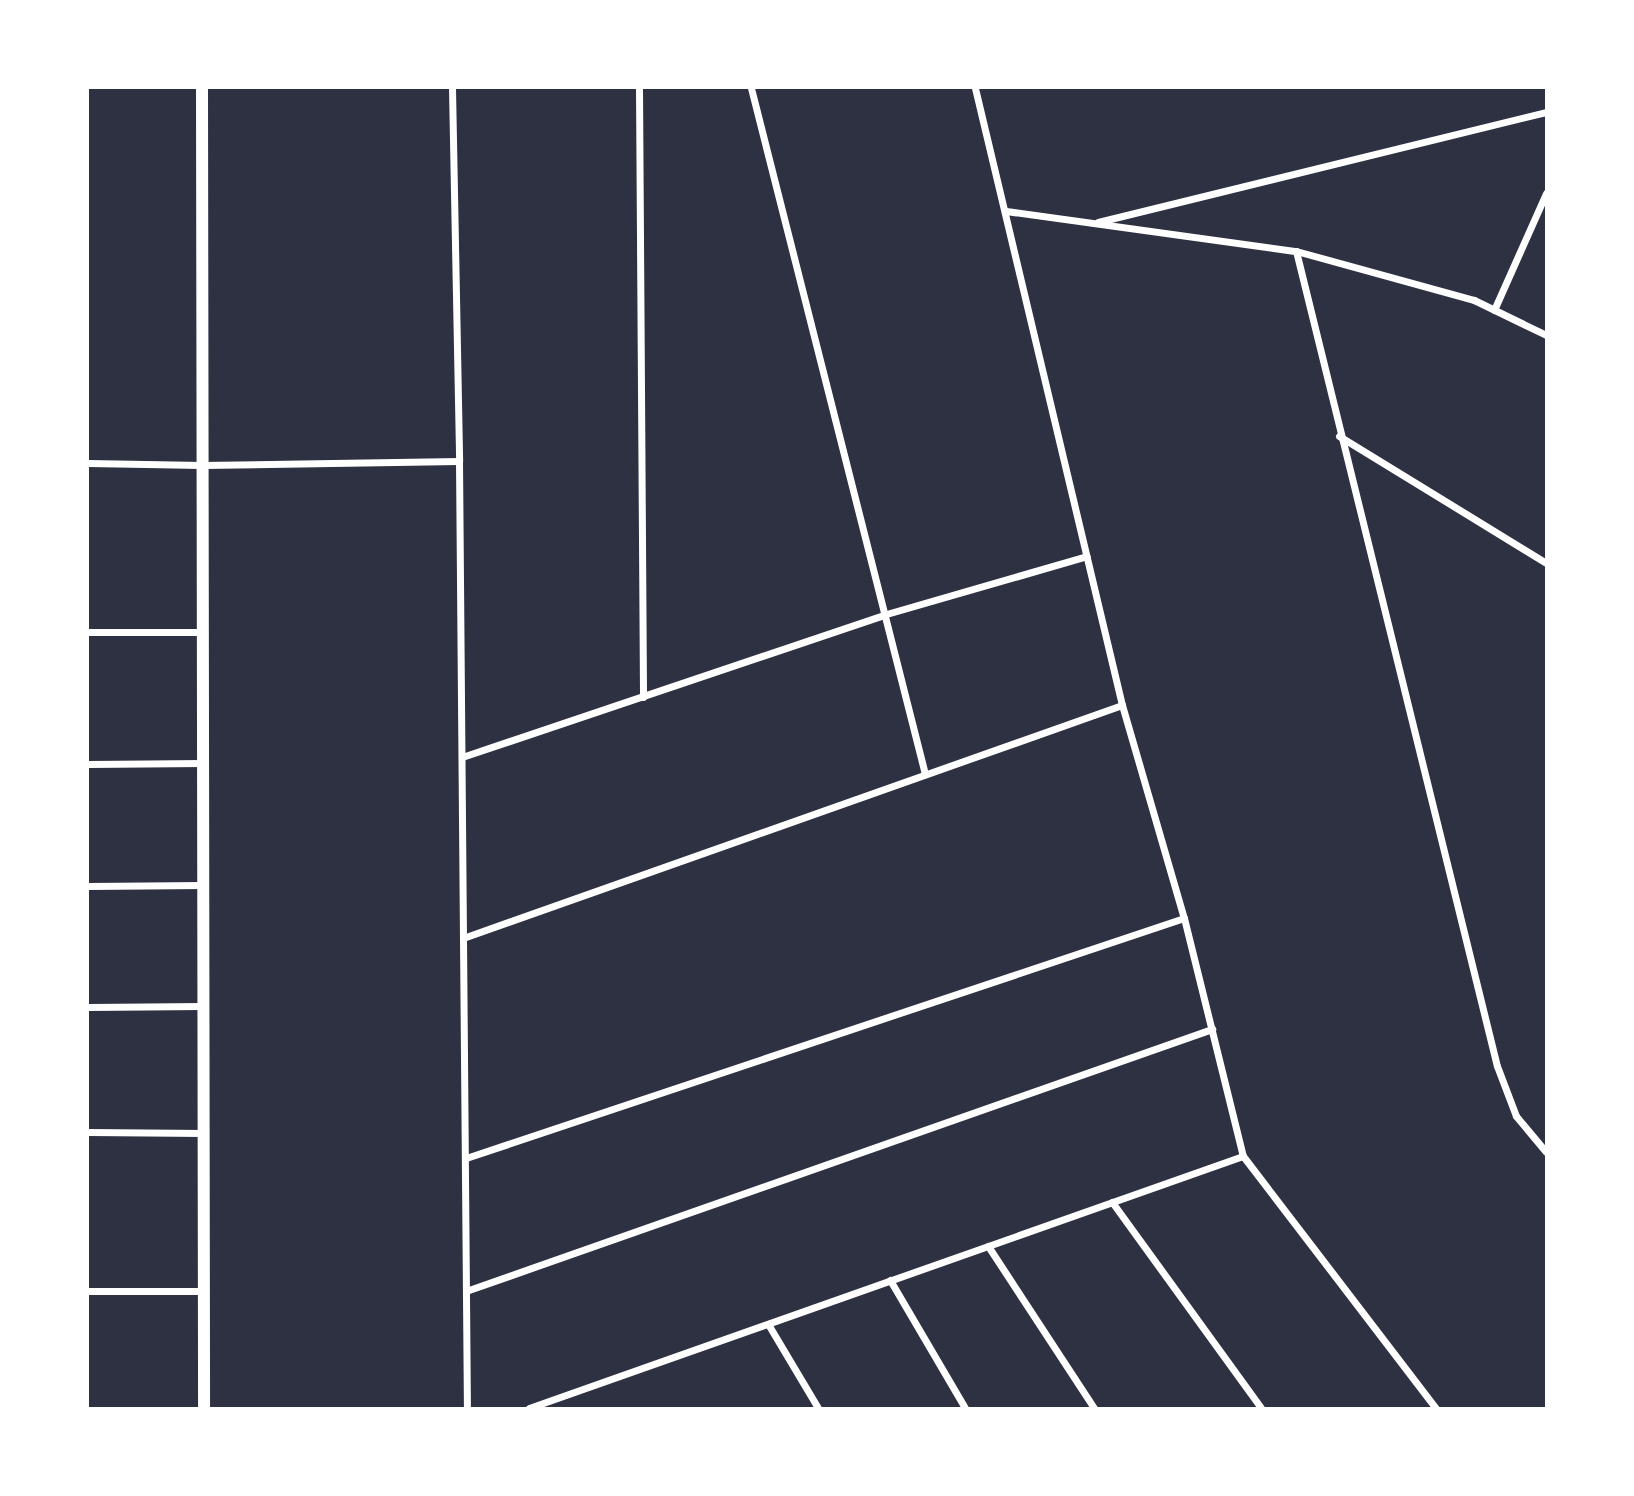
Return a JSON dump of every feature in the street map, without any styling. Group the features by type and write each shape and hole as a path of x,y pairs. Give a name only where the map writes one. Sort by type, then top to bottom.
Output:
{"street":[{"path":"202,88 204,1409"},
{"path":"452,88 459,461 467,1409"},
{"path":"639,88 643,697"},
{"path":"751,88 925,774"},
{"path":"975,88 1122,705 1184,918 1243,1156 1436,1409"},
{"path":"1094,223 1546,112"},
{"path":"1494,310 1546,192"},
{"path":"1006,211 1296,251 1474,300 1546,335"},
{"path":"1296,251 1339,436 1496,1066 1516,1116 1546,1152"},
{"path":"1339,436 1546,563"},
{"path":"88,463 202,465 459,461"},
{"path":"462,757 883,615 1087,556"},
{"path":"88,632 203,632"},
{"path":"463,938 1122,705"},
{"path":"88,764 203,764"},
{"path":"88,886 203,885"},
{"path":"466,1158 1184,918"},
{"path":"88,1007 204,1006"},
{"path":"466,1291 1212,1029"},
{"path":"88,1132 204,1133"},
{"path":"528,1409 1243,1156"},
{"path":"1112,1202 1261,1409"},
{"path":"988,1246 1094,1409"},
{"path":"890,1280 965,1409"},
{"path":"88,1290 204,1291"},
{"path":"768,1324 818,1409"}]}
